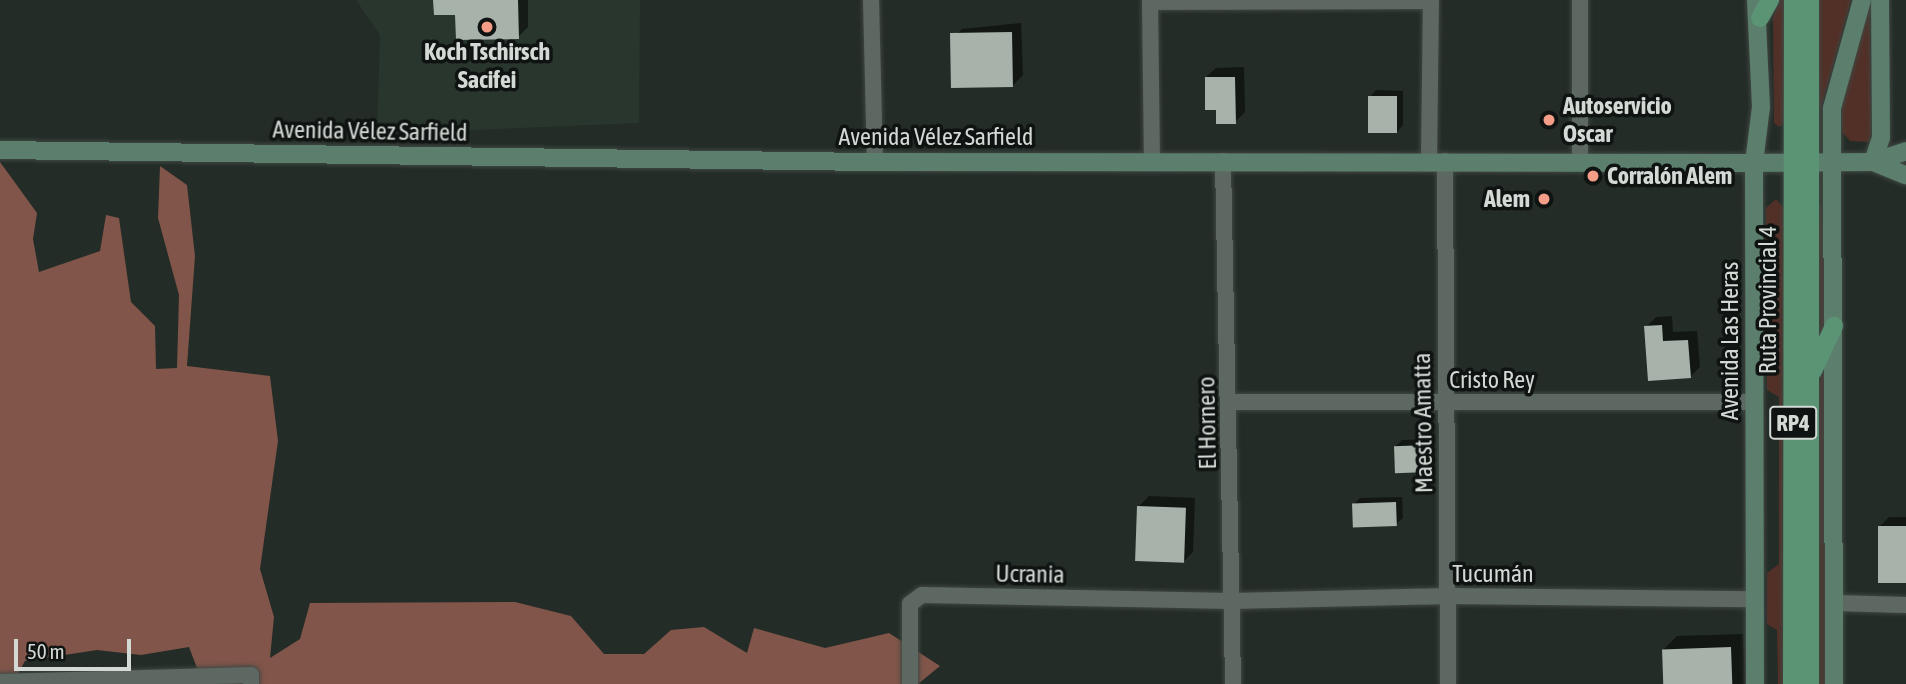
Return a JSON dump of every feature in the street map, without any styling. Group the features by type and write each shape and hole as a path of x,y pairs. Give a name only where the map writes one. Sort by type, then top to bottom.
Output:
{"main road":[{"name":"Avenida Las Heras","path":"1755,684 1754,163 1761,107 1760,18 1756,0"},
{"path":"1760,18 1770,0"},
{"name":"Ruta Provincial 4","path":"1793,0 1810,378 1810,684"},
{"name":"Ruta Provincial 4","path":"1792,684 1802,162 1810,0"},
{"path":"1834,684 1835,162 1832,108 1862,0"},
{"path":"1873,162 1881,138 1880,0"},
{"name":"Avenida Vélez Sarfield","path":"0,150 875,162 1754,163 1873,162 1906,151"},
{"name":"Avenida Vélez Sarfield","path":"1873,162 1906,175"},
{"path":"1810,378 1834,326"}],"street":[{"path":"871,0 875,162"},
{"path":"1580,0 1580,162"},
{"path":"1152,161 1150,1 1431,1 1437,162"},
{"name":"El Hornero","path":"1223,161 1230,402 1233,684"},
{"name":"Maestro Amatta","path":"1437,162 1448,684"},
{"name":"Cristo Rey","path":"1230,402 1754,402"},
{"name":"Ucrania","path":"910,684 910,604 922,595 1233,601"},
{"name":"Tucumán","path":"1233,601 1448,596 1754,599"},
{"path":"1835,603 1906,606"},
{"path":"0,682 251,679"}],"shaded area":[{"path":"356,0 640,0 639,123 377,134 380,35"},
{"path":"1779,0 1787,0 1785,123 1779,127 1774,123 1773,17"},
{"path":"1817,0 1851,0 1820,111 1818,110"},
{"path":"1870,1 1870,142 1850,141 1842,132 1842,106"},
{"path":"0,162 37,213 33,239 39,272 100,251 106,215 119,218 131,302 155,326 156,369 177,368 179,295 158,218 160,166 187,185 195,256 187,366 270,376 278,441 260,569 274,617 270,658 300,639 310,603 515,602 571,616 604,654 644,654 671,630 704,627 747,653 754,628 825,648 889,633 940,666 918,684 203,684 189,647 141,655 97,650 25,661 12,684 0,684"},
{"path":"1776,199 1784,208 1785,684 1778,684 1777,630 1767,624 1767,573 1779,564 1779,397 1767,390 1766,208"},
{"path":"1821,204 1828,319 1820,339 1818,206"},
{"path":"1825,363 1829,684 1817,684 1817,392"}],"building":[{"name":"Koch Tschirsch Sacifei","path":"433,0 518,0 519,39 456,40 455,15 434,15"},
{"path":"1012,32 1013,87 951,88 950,33"},
{"path":"1205,77 1235,77 1236,124 1216,124 1216,110 1205,110"},
{"path":"1368,96 1397,96 1397,133 1368,133"},
{"path":"1662,325 1663,341 1688,340 1691,378 1648,381 1644,326"},
{"path":"1428,445 1429,472 1395,473 1394,446"},
{"path":"1396,502 1397,526 1353,528 1352,504"},
{"path":"1137,506 1186,508 1184,563 1135,561"},
{"path":"1878,526 1906,526 1906,583 1878,583"},
{"path":"1731,647 1732,684 1663,684 1662,649"}],"place":[{"name":"Koch Tschirsch Sacifei","path":"487,27"},
{"name":"Autoservicio Oscar","path":"1549,120"},
{"name":"Corralón Alem","path":"1593,176"},
{"name":"Alem","path":"1544,199"}]}
